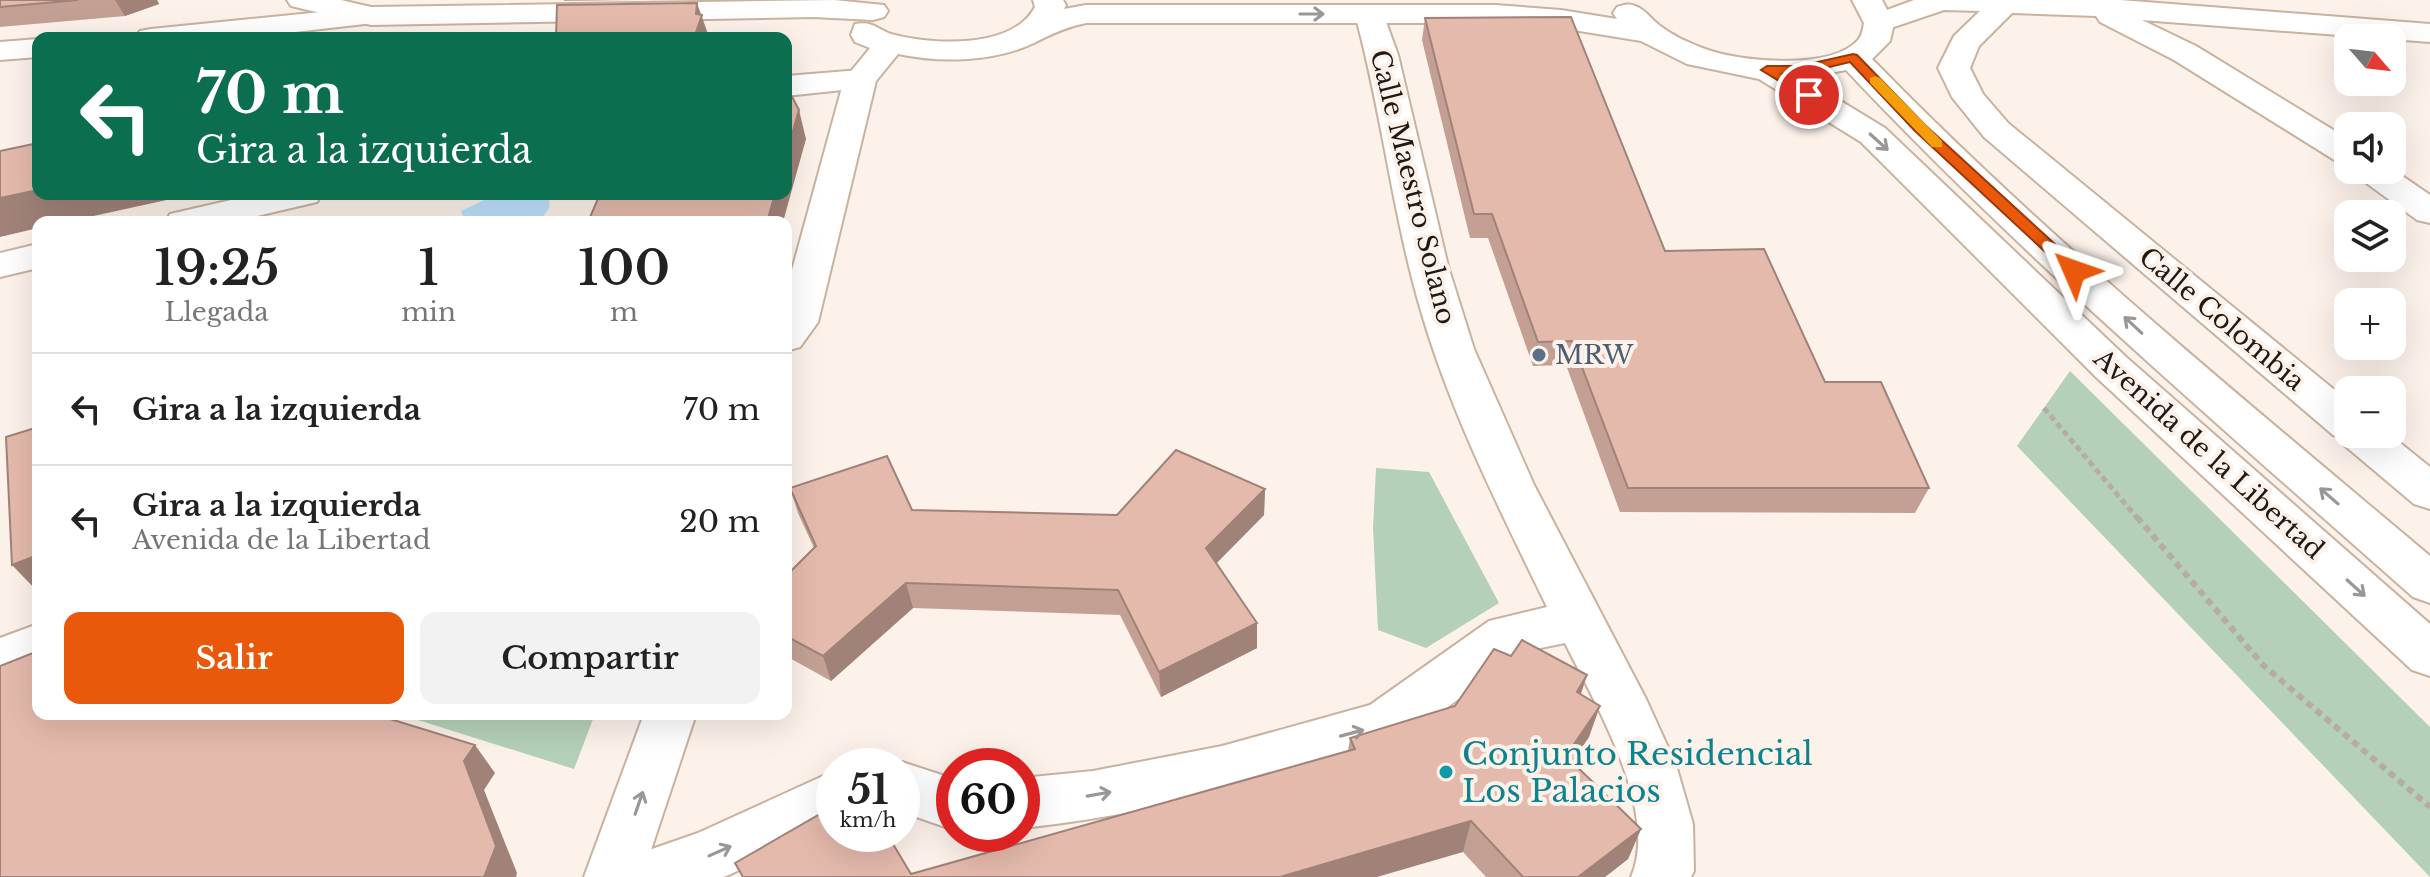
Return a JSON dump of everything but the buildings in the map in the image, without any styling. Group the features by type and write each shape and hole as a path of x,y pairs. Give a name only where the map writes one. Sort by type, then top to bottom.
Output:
{"main road":[{"path":"302,0 371,16"},
{"path":"1622,0 1629,15 1648,33 1681,50 1722,63 1767,70 1815,68 1853,58 1874,42 1873,11 1933,1 2090,4 2430,33"},
{"path":"2136,0 2184,14"},
{"name":"Calle Colombia","path":"2015,3 1965,43 1954,68 1968,97 1996,130 2334,412"},
{"path":"2090,4 2185,53 2334,145"},
{"path":"211,32 371,16 746,5 813,8 883,6"},
{"path":"883,6 868,16 866,35 889,45 921,49 977,47 1025,37 1043,14 1495,14 1561,19 1648,33"},
{"name":"Calle Maestro Solano","path":"1370,14 1384,60 1424,249 1452,347 1495,451 1649,763 1665,819 1665,871 1660,877"},
{"path":"792,330 798,322 860,80 889,45"},
{"path":"0,51 32,48"},
{"name":"Avenida de la Libertad","path":"1853,58 1920,128 2159,349 2430,584"},
{"name":"Avenida de la Libertad","path":"1767,70 1873,135 2111,367 2430,655"},
{"path":"792,86 860,80"},
{"path":"2390,184 2430,212"},
{"path":"209,216 278,200"},
{"path":"0,265 32,257"},
{"path":"2377,448 2430,492"},
{"path":"1040,801 1093,796 1222,770 1385,724 1507,635 1579,620"},
{"path":"0,659 32,647"},
{"path":"613,877 668,720"},
{"path":"647,877 711,855 816,805"}],"path":[{"path":"2044,408 2263,665 2430,807"}],"green space":[{"path":"2070,371 2430,727 2430,877 2017,446"},
{"path":"1376,468 1429,472 1499,603 1426,648 1378,630 1373,528"},
{"path":"418,720 593,720 574,769"}],"water":[{"path":"484,200 550,200 544,216 463,216 461,211"}],"slow traffic":[{"path":"1875,80 1937,144"}],"place":[{"name":"MRW","path":"1539,355"},
{"name":"Conjunto Residencial Los Palacios","path":"1446,772"}],"route":[{"path":"1809,95 1767,70 1800,70 1853,58 1920,128 2074,271"}]}
